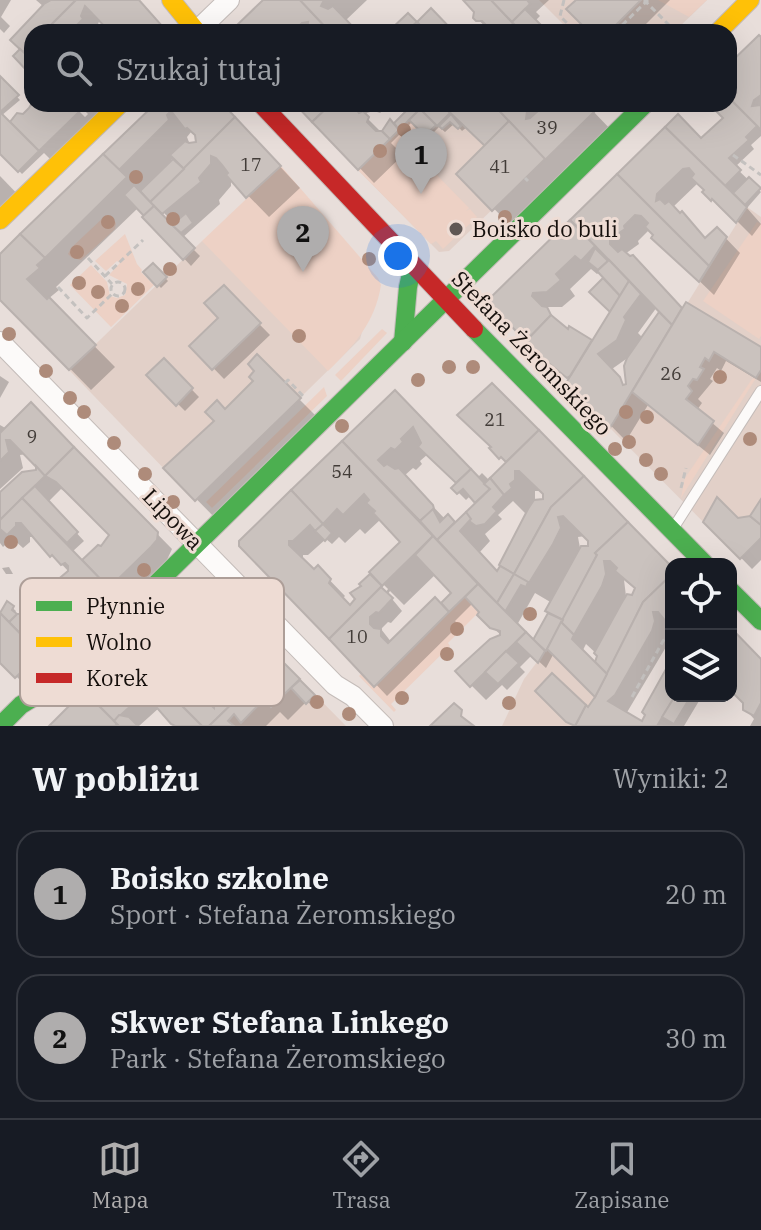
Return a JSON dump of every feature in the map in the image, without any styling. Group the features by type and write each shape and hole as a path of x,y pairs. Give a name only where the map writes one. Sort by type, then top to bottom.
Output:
{"street":[{"path":"171,0 190,24"},
{"path":"205,24 229,0"},
{"path":"726,24 750,0"},
{"path":"0,220 112,112"},
{"name":"Stefana Żeromskiego","path":"269,112 446,300 699,558"},
{"path":"162,578 637,112"},
{"path":"403,342 413,265"},
{"name":"Lipowa","path":"0,342 230,578"},
{"path":"737,597 761,621"},
{"name":"Lipowa","path":"284,633 335,685 353,696 383,726"},
{"path":"0,726 20,706"}],"lane":[{"path":"672,531 761,391"}],"path":[{"path":"564,0 560,16 568,24"},
{"path":"623,24 646,1 668,24"},
{"path":"733,155 761,175"},
{"path":"105,276 143,240"},
{"path":"88,258 112,284"},
{"path":"58,287 87,318 112,294 122,295 125,288 119,281 112,284"},
{"path":"112,284 112,294"},
{"path":"285,383 288,380 303,396"},
{"path":"679,495 686,468"},
{"path":"632,697 665,639"}],"shaded area":[{"path":"539,0 707,0 682,24 563,24"},
{"path":"658,0 707,0 689,17"},
{"path":"417,112 501,112 545,159 449,251 439,252 358,170"},
{"path":"409,120 446,153 446,161 435,173 469,208 466,211 470,209 477,217 443,249 436,241 431,244 358,170"},
{"path":"281,166 381,285 368,322 355,342 328,371 202,241"},
{"path":"747,207 761,217 761,538 740,559 610,428"},
{"path":"105,216 116,223 115,229 81,260 72,258 68,254 71,248"},
{"path":"757,222 761,224 759,339 703,301"},
{"path":"125,234 141,272 154,285 111,327 70,285 91,265 107,282 110,296 117,298 125,295 127,284 109,275 120,263 117,261 106,271 95,261"},
{"path":"202,241 371,300 360,339 195,501 69,370"},
{"path":"382,329 387,333 341,381 335,375"},
{"path":"756,378 681,498 685,478 752,379"},
{"path":"324,387 327,396 212,508 206,502"},
{"path":"465,597 479,612 448,643 450,646 391,704 396,710 394,712 359,676 361,674 374,687"},
{"path":"547,649 595,697 574,726 502,726 524,679"},
{"path":"284,663 346,726 209,726 230,706 284,706"}],"building":[{"path":"51,0 76,0 52,24 25,24"},
{"path":"76,0 139,0 160,24 102,24 85,6 81,16 83,19 78,24 52,24"},
{"path":"263,0 300,0 322,24 308,22 238,24"},
{"path":"300,0 324,0 321,6 328,9 333,6 350,24 322,24"},
{"path":"463,0 491,0 514,24 485,24 473,18 474,12"},
{"path":"491,0 527,0 530,4 512,22"},
{"path":"576,0 641,0 617,24 581,24 566,9"},
{"path":"431,8 446,24 419,24 417,22"},
{"path":"525,9 540,24 514,24 512,22"},
{"path":"408,13 417,22 415,24 396,24"},
{"path":"24,25 24,51 10,40"},
{"path":"759,35 761,37 761,95 752,106 761,105 761,130 737,106 737,56"},
{"path":"20,49 24,53 24,68 13,56"},
{"path":"0,76 19,95 0,112"},
{"path":"737,106 757,126 746,137 749,140 729,158 741,170 725,186 665,127 678,114 701,138 723,118 717,112 737,112"},
{"path":"0,112 39,151 18,172 0,154"},
{"path":"79,112 39,151 10,122 17,113"},
{"path":"147,112 170,112 167,115 169,120 119,170 103,154"},
{"path":"172,112 230,112 235,117 184,169 170,155 185,141 196,142 195,135 185,129"},
{"path":"303,112 323,112 312,122"},
{"path":"323,112 364,112 369,117 367,122 390,139 358,170 312,122"},
{"path":"405,112 417,112 399,130 394,123"},
{"path":"417,112 423,112 436,125 425,136 409,120"},
{"path":"423,112 450,113 437,126"},
{"path":"449,112 501,112 509,121 485,146"},
{"path":"500,112 527,112 526,119 537,112 594,112 545,160"},
{"path":"451,114 461,126 458,129 450,122 442,129 439,126"},
{"path":"235,117 281,166 246,198 226,175 228,173 222,165 211,156 211,164 199,178 201,182 162,214 150,202"},
{"path":"390,119 399,130 390,139 382,131"},
{"path":"509,121 545,159 492,211 456,174"},
{"path":"665,127 747,207 736,223 702,192 704,190 691,178 694,174 689,168 683,169 657,194 656,201 660,199 665,204 669,201 705,238 717,227 727,237 709,266 617,174"},
{"path":"103,154 127,177 45,258 20,234"},
{"path":"173,159 184,169 150,202 140,191"},
{"path":"617,174 709,266 699,282 651,238 653,235 645,227 648,223 641,216 635,215 624,226 625,229 610,239 610,244 618,252 622,249 633,255 682,308 672,325 570,220"},
{"path":"749,177 761,188 745,205 733,193"},
{"path":"134,185 154,206 144,216 124,195"},
{"path":"154,206 195,248 183,260 142,217"},
{"path":"186,213 193,223 181,233 172,225"},
{"path":"570,220 595,246 581,261 575,256 556,274 561,280 547,292 533,293 532,296 547,307 551,315 526,341 490,305 489,299"},
{"path":"20,234 45,258 37,265 40,268 27,279 96,345 69,370 0,300 0,254"},
{"path":"595,248 608,261 598,270 588,262"},
{"path":"609,260 629,281 620,296 597,271"},
{"path":"153,263 167,277 157,287 143,272"},
{"path":"603,278 620,296 610,312 589,292"},
{"path":"629,281 641,294 624,317 626,320 617,340 598,354 620,377 623,385 626,384 624,366 627,358 659,312 672,325 610,428 566,383"},
{"path":"224,285 261,323 212,370 189,346 218,318 204,303"},
{"path":"686,302 761,347 761,370 756,378 714,352 709,361 705,358 700,367 704,369 697,380 693,379 688,386 692,391 686,399 714,421 698,445 632,392"},
{"path":"551,315 568,329 569,326 592,340 567,378 526,341"},
{"path":"257,354 301,398 195,501 163,468 214,421 205,412 217,400 225,409 253,381 249,377 254,371 248,364"},
{"path":"164,358 193,388 176,406 146,375"},
{"path":"492,383 539,430 506,462 501,457 499,459 491,447 457,415"},
{"path":"395,390 471,469 456,483 418,447 421,443 413,427 395,450 391,448 378,460 384,466 399,468 433,505 434,509 420,521 342,441"},
{"path":"31,402 74,447 45,476 10,440 6,440 9,452 0,461 0,433"},
{"path":"539,430 584,476 551,507 514,574 499,565 528,509 534,500 543,499 543,494 519,471 515,471 515,480 510,484 512,488 504,495 490,478"},
{"path":"342,441 433,536 382,586 369,572 400,542 373,513 375,511 366,503 369,500 364,494 343,515 337,509 323,524 291,490"},
{"path":"74,447 158,532 157,540 119,578 99,578 82,560 98,545 101,546 109,535 56,482 45,476"},
{"path":"36,466 45,476 0,520 0,492 22,472 36,470"},
{"path":"471,469 490,489 475,503 463,489 457,494 451,488"},
{"path":"584,476 628,522 595,553 597,555 563,620 545,611 581,546 588,546 588,541 563,516 558,517 561,528 529,583 514,574 551,507"},
{"path":"490,478 504,495 493,507 497,511 485,524 476,526 469,521 466,512 490,489 484,484"},
{"path":"35,486 78,532 67,543 22,498"},
{"path":"291,490 323,524 315,531 310,525 293,541 289,541 289,545 314,569 318,565 331,579 329,583 350,605 355,599 350,593 361,586 359,584 370,574 382,586 329,639 284,592 284,578 270,578 239,546 239,541"},
{"path":"717,497 738,518 750,516 761,525 761,538 740,559 703,522"},
{"path":"22,498 99,578 60,578 68,571 65,563 61,565 52,555 50,557 21,523 16,523 7,535 0,529 0,520"},
{"path":"761,499 761,525 750,516"},
{"path":"433,509 440,522 448,514 455,522 437,540 420,521"},
{"path":"466,512 471,519 460,531 497,571 500,566 514,574 497,603 437,540"},
{"path":"628,522 665,560 665,581 643,602 607,674 595,662 597,656 594,653 627,594 632,595 635,588 615,571 617,568 610,561 604,561 606,574 602,586 574,635 561,622 597,555 595,553"},
{"path":"323,524 332,533 325,541 315,531"},
{"path":"433,536 478,584 449,612 441,603 451,593 415,555"},
{"path":"514,574 528,582 526,587 521,585 505,612 497,603"},
{"path":"665,581 665,621 658,612 653,612 655,621 652,631 615,695 608,701 642,721 645,715 642,712 665,671 665,702 671,702 657,726 575,726 586,705 588,707 595,697 643,602"},
{"path":"478,584 526,632 470,687 455,671 490,639 500,635 500,631 490,628 477,615 479,612 465,597"},
{"path":"381,587 393,598 379,613 370,617 370,624 381,629 381,636 388,643 435,597 449,612 374,687 329,639"},
{"path":"7,601 14,606 12,610 17,614 9,622 0,613"},
{"path":"0,613 20,634 20,673 15,678 0,663"},
{"path":"548,613 563,620 546,651 533,640"},
{"path":"20,614 20,633 9,622"},
{"path":"561,622 574,635 572,639 607,674 595,697 547,649"},
{"path":"526,632 545,651 538,663 516,642"},
{"path":"737,634 761,659 761,703 754,716 743,710 743,703 737,697"},
{"path":"506,651 519,663 498,684 485,672"},
{"path":"284,663 300,679 284,694"},
{"path":"552,673 586,705 575,726 566,722 535,691"},
{"path":"300,680 315,695 306,704 291,688"},
{"path":"671,702 687,702 674,724 662,717"},
{"path":"454,703 462,710 461,716 474,726 430,726"},
{"path":"69,706 99,706 117,724 115,726 49,726"},
{"path":"99,706 131,706 114,721"},
{"path":"155,706 182,706 202,726 175,726"},
{"path":"182,706 230,706 209,726 202,726"},
{"path":"230,706 257,706 241,723 234,714 228,721 234,726 209,726"},
{"path":"119,715 129,717 138,726 119,726 114,721"}],"traffic: fast":[{"path":"162,578 637,112"},
{"path":"403,342 413,265"},
{"path":"474,329 699,558"},
{"path":"737,597 761,621"},
{"path":"0,726 20,706"}],"traffic: slow":[{"path":"171,0 190,24"},
{"path":"726,24 750,0"},
{"path":"0,220 112,112"}],"traffic: jam":[{"path":"269,112 474,329"}],"place":[{"name":"Boisko szkolne","path":"421,194"},
{"name":"Boisko do buli","path":"456,229"},
{"name":"Skwer Stefana Linkego","path":"303,272"}]}
